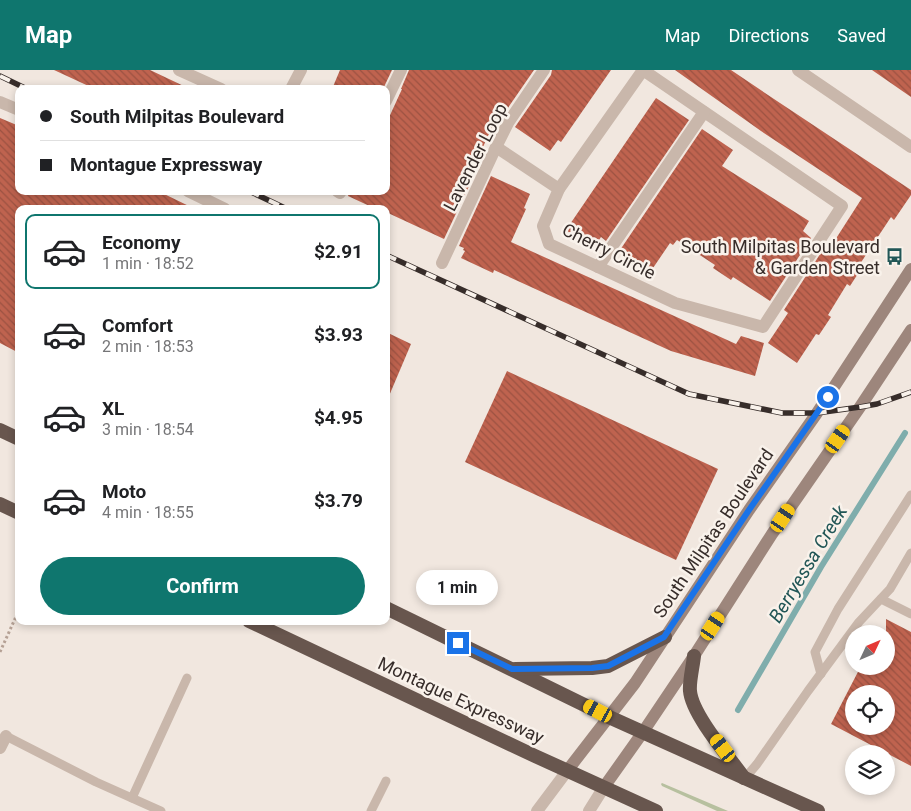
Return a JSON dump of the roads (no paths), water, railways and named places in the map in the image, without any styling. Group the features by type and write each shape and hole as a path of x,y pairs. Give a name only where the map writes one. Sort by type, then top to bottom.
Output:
{"highway":[{"path":"0,430 15,437"},
{"path":"0,504 15,511"},
{"path":"390,610 609,717 818,811"},
{"name":"Montague Expressway","path":"259,625 656,811"},
{"path":"512,669 608,666 664,637"},
{"path":"694,656 690,691 694,708 745,778"}],"main road":[{"name":"South Milpitas Boulevard","path":"567,770 635,683 753,504 817,413 911,269"},
{"path":"604,787 643,732 772,534 911,330"}],"street":[{"path":"179,70 202,75 216,85"},
{"path":"293,85 301,70"},
{"path":"390,93 402,70"},
{"name":"Lavender Loop","path":"442,263 508,123 544,70"},
{"name":"Cherry Circle","path":"643,70 842,206 763,327 675,303 550,244 543,226 559,189 643,70"},
{"path":"798,70 911,147"},
{"path":"0,102 15,108"},
{"path":"598,267 704,112"},
{"path":"496,147 559,189"},
{"path":"196,195 217,205"},
{"path":"0,748 6,736"},
{"name":"South Milpitas Boulevard","path":"537,811 567,770"},
{"path":"589,811 604,787"}],"lane":[{"path":"821,674 815,652 838,609 911,495"},
{"path":"745,778 859,622 890,589 911,553"},
{"path":"881,599 911,614"},
{"path":"132,798 187,678"},
{"path":"6,736 96,782 160,811"},
{"path":"371,811 386,781"}],"waterway":[{"name":"Berryessa Creek","path":"738,710 821,567 905,433"}],"railway":[{"path":"0,76 19,85"},
{"path":"257,195 279,205"},
{"path":"390,257 689,394 782,413 817,413 877,404 911,392"}],"place":[{"name":"South Milpitas Boulevard & Garden Street","path":"894,256"}]}
